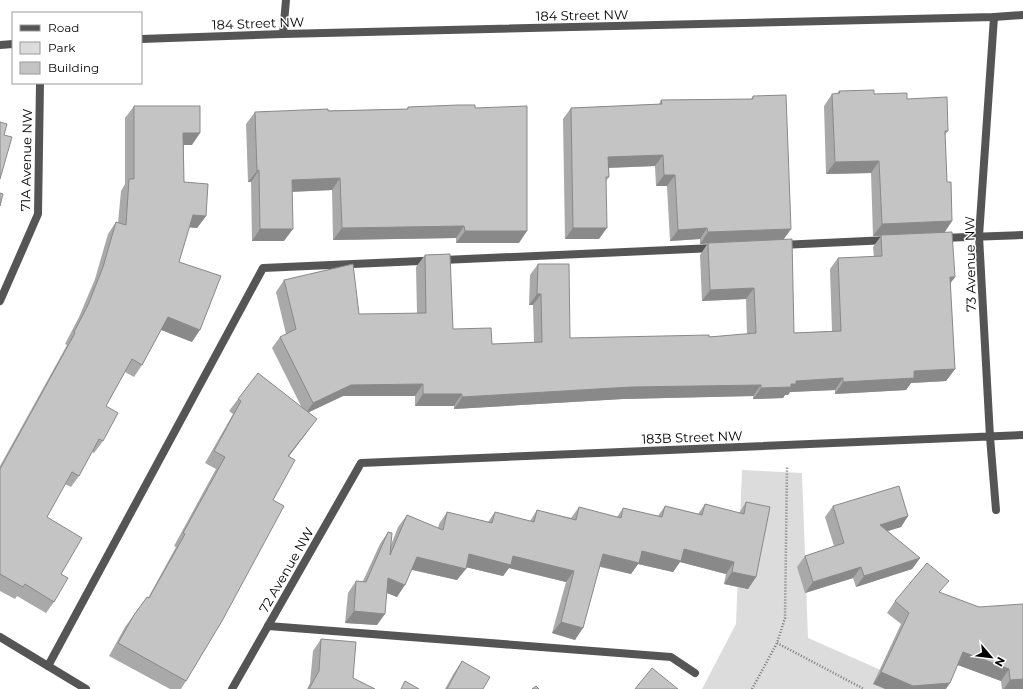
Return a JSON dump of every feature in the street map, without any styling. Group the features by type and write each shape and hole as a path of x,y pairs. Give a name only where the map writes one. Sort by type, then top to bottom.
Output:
{"street":[{"path":"283,34 286,0"},
{"name":"184 Street NW","path":"142,39 283,34 994,17 1023,15"},
{"name":"73 Avenue NW","path":"994,17 979,236 990,437 996,510"},
{"path":"0,44 12,44"},
{"name":"71A Avenue NW","path":"0,301 38,214 40,84"},
{"path":"931,238 1023,235"},
{"path":"772,245 900,240"},
{"path":"48,666 263,268 725,248"},
{"name":"183B Street NW","path":"361,463 1023,435"},
{"name":"72 Avenue NW","path":"232,689 361,463"},
{"path":"268,626 671,657 695,673"},
{"path":"0,637 86,689"}],"path":[{"path":"752,689 777,643 785,618 787,445"},
{"path":"777,643 864,689"}],"green space":[{"path":"742,470 802,473 808,638 924,689 702,689 736,624"}],"building":[{"path":"874,90 874,94 907,93 907,99 947,97 948,131 945,131 947,182 951,182 952,221 882,224 879,161 835,162 832,94 840,93 839,91"},
{"path":"786,95 791,229 708,232 707,228 678,230 675,175 664,175 663,155 608,157 609,177 606,177 607,228 573,228 571,108 662,104 661,100 753,99 753,96"},
{"path":"475,105 475,108 527,106 527,231 465,231 464,226 342,228 340,178 292,180 293,229 260,229 259,170 257,171 255,112 328,109 328,111 408,109 408,107"},
{"path":"134,106 200,106 200,133 183,133 184,182 208,184 206,216 193,215 179,262 221,276 200,330 168,317 142,365 132,359 106,406 118,413 103,441 99,439 79,476 72,472 47,517 82,538 61,574 68,578 54,602 25,584 23,587 0,574 0,469 75,333 74,332 88,305 103,267 116,222 126,225 129,179 134,179"},
{"path":"0,122 7,124 4,135 12,137 0,179"},
{"path":"0,193 3,194 0,206"},
{"path":"952,232 955,277 950,277 955,369 914,371 914,378 843,382 843,378 796,381 796,384 791,384 791,387 761,388 761,385 631,387 462,397 462,394 423,394 423,384 351,385 313,403 280,337 296,329 284,280 353,264 359,314 426,313 425,255 450,254 453,329 491,328 492,344 542,342 541,294 537,294 538,264 569,264 570,338 709,335 709,337 756,333 754,288 710,290 708,243 792,239 794,333 841,331 838,258 882,256 881,235"},
{"path":"258,373 317,419 288,456 295,460 273,500 284,506 222,621 186,681 118,643 134,615 147,597 149,598 185,534 183,533 225,457 214,451 241,401 238,399"},
{"path":"899,486 908,516 880,525 920,558 864,576 861,567 813,582 805,556 844,543 833,506"},
{"path":"746,502 770,507 756,577 732,572 734,562 684,549 681,561 642,551 639,563 603,554 583,628 561,622 574,571 513,556 511,565 469,554 466,569 417,557 405,585 388,578 385,614 354,611 356,581 366,582 388,532 392,533 390,555 407,515 443,530 447,512 492,523 495,512 534,522 537,510 576,520 579,507 621,518 623,508 662,517 665,506 702,515 705,504 744,514"},
{"path":"927,563 949,581 939,592 979,607 1023,604 1023,679 1010,680 1009,669 963,652 950,683 913,686 881,672 909,613 895,601"},
{"path":"321,639 356,642 353,678 375,689 309,689 319,671"},
{"path":"462,661 490,677 483,689 447,689"},
{"path":"652,668 678,689 635,689"},
{"path":"405,681 419,689 401,689"},
{"path":"536,686 539,689 532,689"}]}
